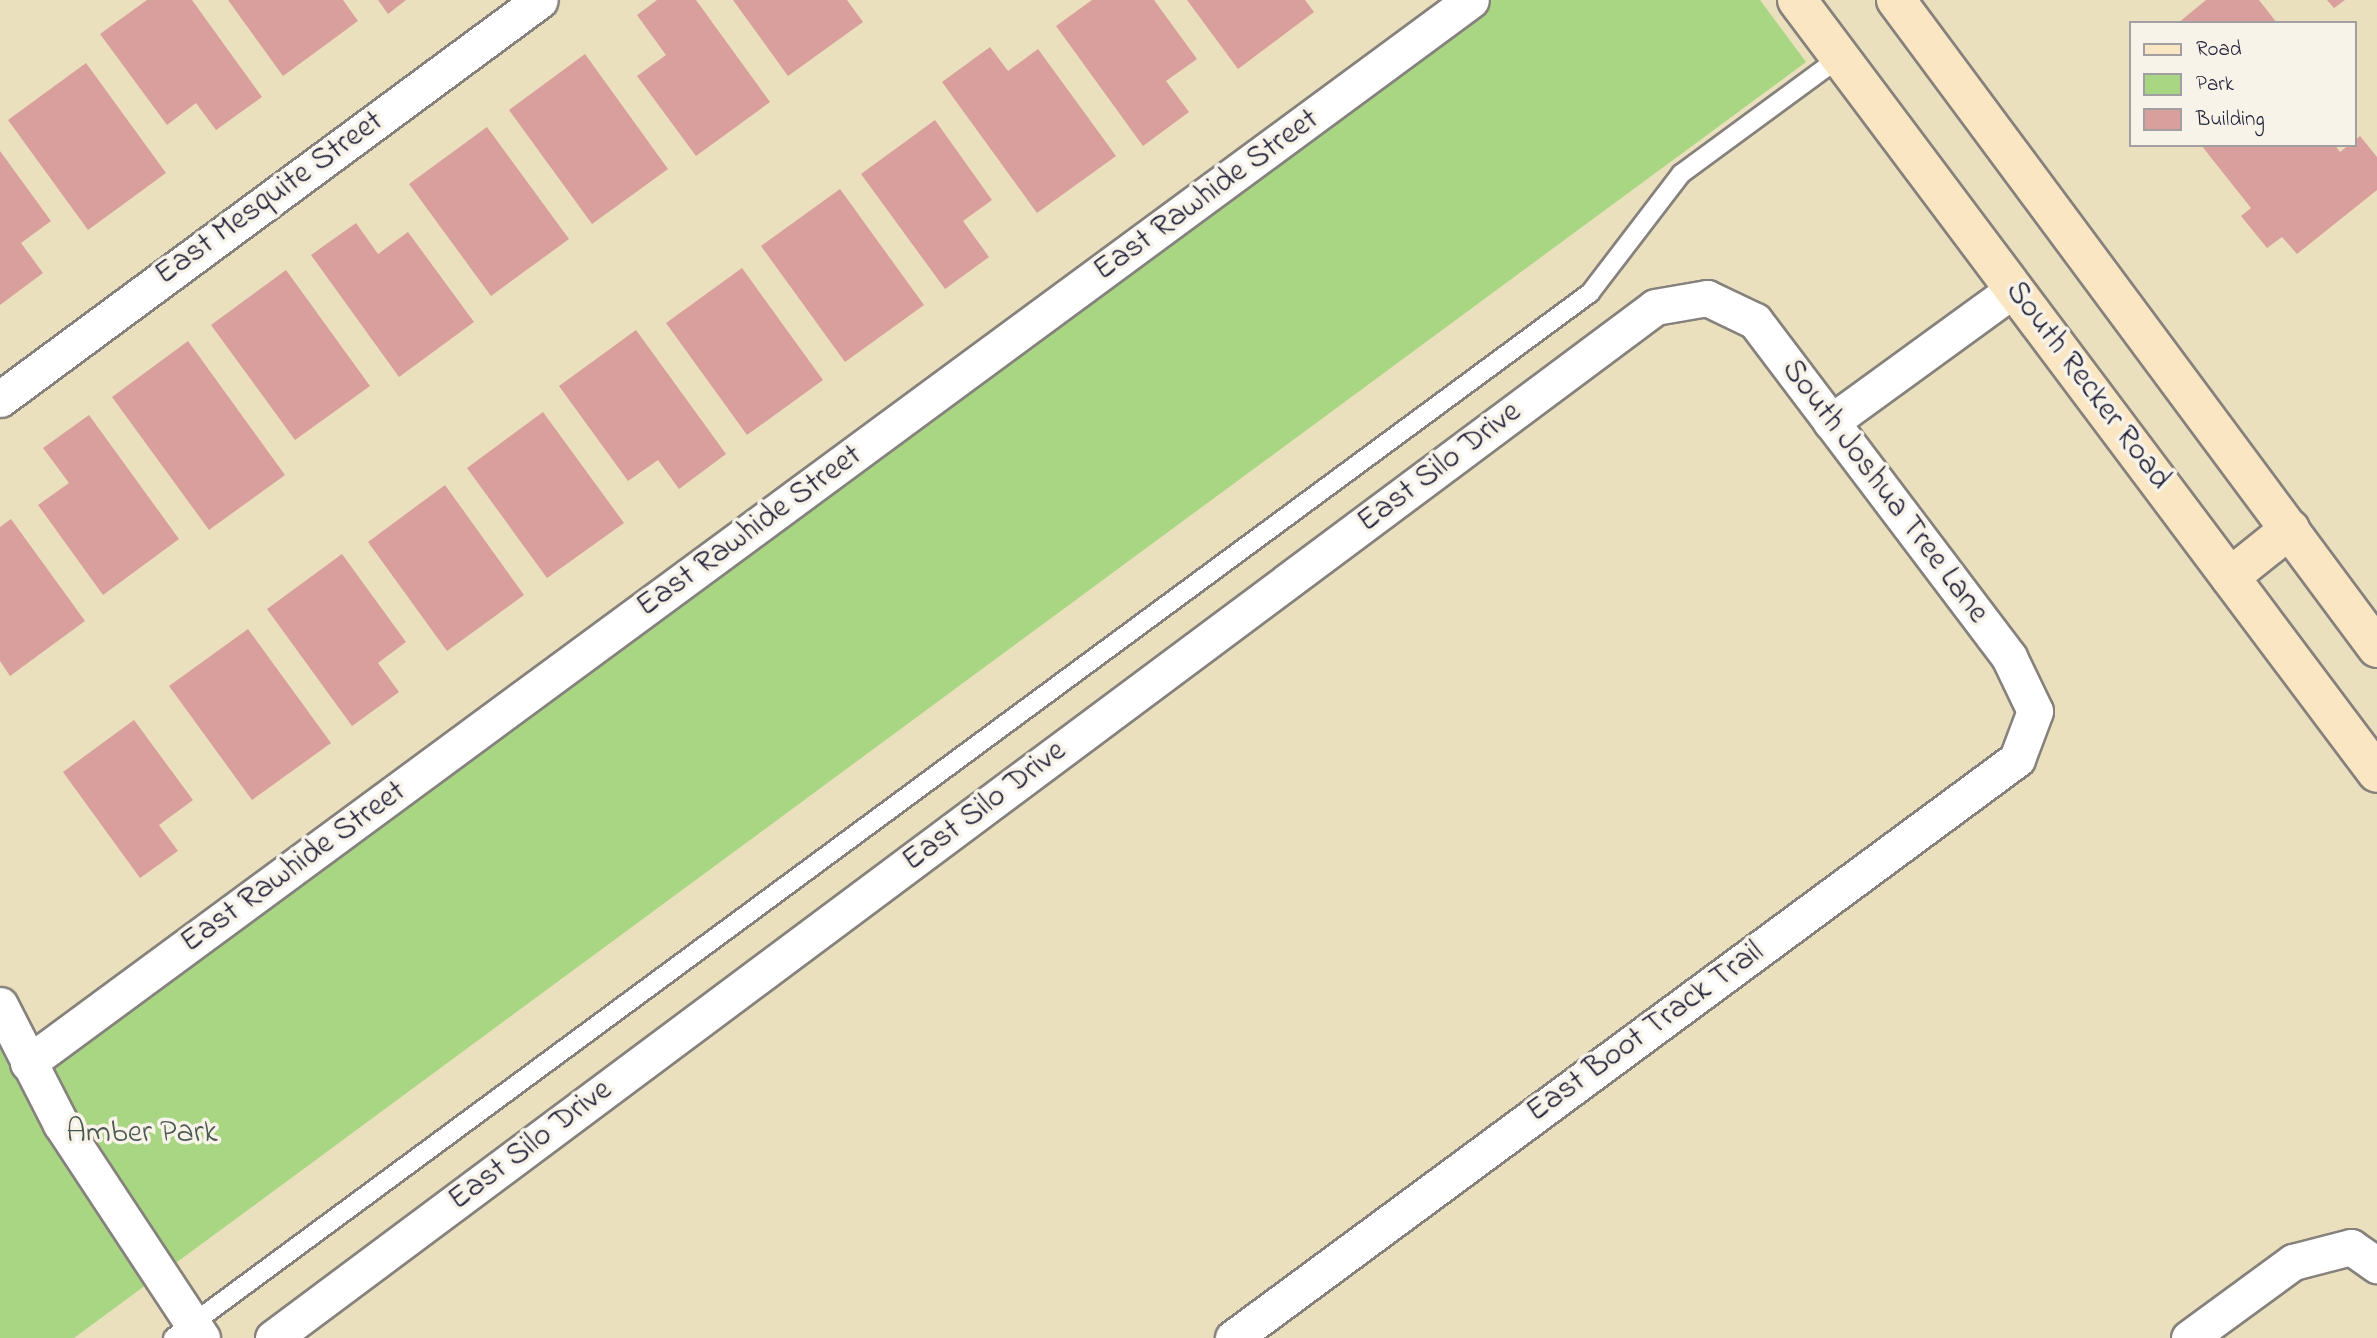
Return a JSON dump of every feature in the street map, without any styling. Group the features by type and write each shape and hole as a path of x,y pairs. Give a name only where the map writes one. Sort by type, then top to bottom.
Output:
{"main road":[{"name":"South Recker Road","path":"1797,0 2377,774"},
{"path":"1896,0 2377,648"},
{"path":"2230,577 2290,529"}],"street":[{"name":"East Mesquite Street","path":"0,398 540,0"},
{"name":"East Rawhide Street","path":"28,1063 1471,0"},
{"path":"1831,422 2014,289"},
{"name":"South Joshua Tree Lane","path":"1707,298 1755,321 2009,657 2035,711"},
{"name":"East Silo Drive","path":"273,1338 1655,307 1707,298"},
{"name":"East Boot Track Trail","path":"1233,1338 2017,759 2035,711"},
{"path":"0,1005 28,1063 188,1334"},
{"path":"2189,1338 2293,1262 2364,1256"}],"lane":[{"path":"188,1334 1590,293 1681,174 1840,57"}],"green space":[{"name":"Amber Park","path":"1471,0 1760,0 1806,62 74,1338 0,1338 0,1005 28,1063"}],"building":[{"path":"147,0 192,0 262,97 216,130 196,103 167,125 100,34"},
{"path":"228,0 343,0 358,21 283,76"},
{"path":"378,0 406,0 388,14"},
{"path":"657,0 696,0 770,102 696,156 637,76 666,55 637,15"},
{"path":"733,0 847,0 863,22 788,76"},
{"path":"1092,0 1154,0 1197,59 1166,81 1189,112 1143,146 1056,26"},
{"path":"1187,0 1305,0 1314,12 1238,69"},
{"path":"2206,0 2259,0 2275,21 2180,21"},
{"path":"2327,0 2345,0 2334,8"},
{"path":"990,47 1008,71 1038,49 1116,156 1037,213 942,82"},
{"path":"585,54 668,169 592,224 509,110"},
{"path":"86,63 166,173 88,230 8,120"},
{"path":"935,120 992,200 963,221 989,257 945,289 861,174"},
{"path":"487,127 569,239 491,296 409,184"},
{"path":"2360,136 2377,157 2377,190 2297,254 2282,237 2267,248 2241,216 2251,208 2203,147 2336,147 2340,152 2346,147 2356,147 2356,139"},
{"path":"0,151 51,221 21,243 43,273 0,305"},
{"path":"840,189 924,305 845,362 761,246"},
{"path":"356,223 378,254 408,232 474,322 399,377 311,255"},
{"path":"742,268 823,380 747,435 666,323"},
{"path":"286,270 370,386 295,440 211,325"},
{"path":"636,330 726,454 679,489 658,460 628,481 559,386"},
{"path":"188,341 285,475 209,530 112,397"},
{"path":"543,412 624,523 547,578 467,468"},
{"path":"89,415 179,539 103,595 38,505 69,483 43,448"},
{"path":"445,485 524,595 447,651 368,542"},
{"path":"11,519 85,621 10,676 0,661 0,527"},
{"path":"342,554 406,642 378,663 399,692 352,726 267,609"},
{"path":"248,629 331,743 252,800 169,686"},
{"path":"134,720 193,800 159,825 178,851 140,878 63,772"}]}
